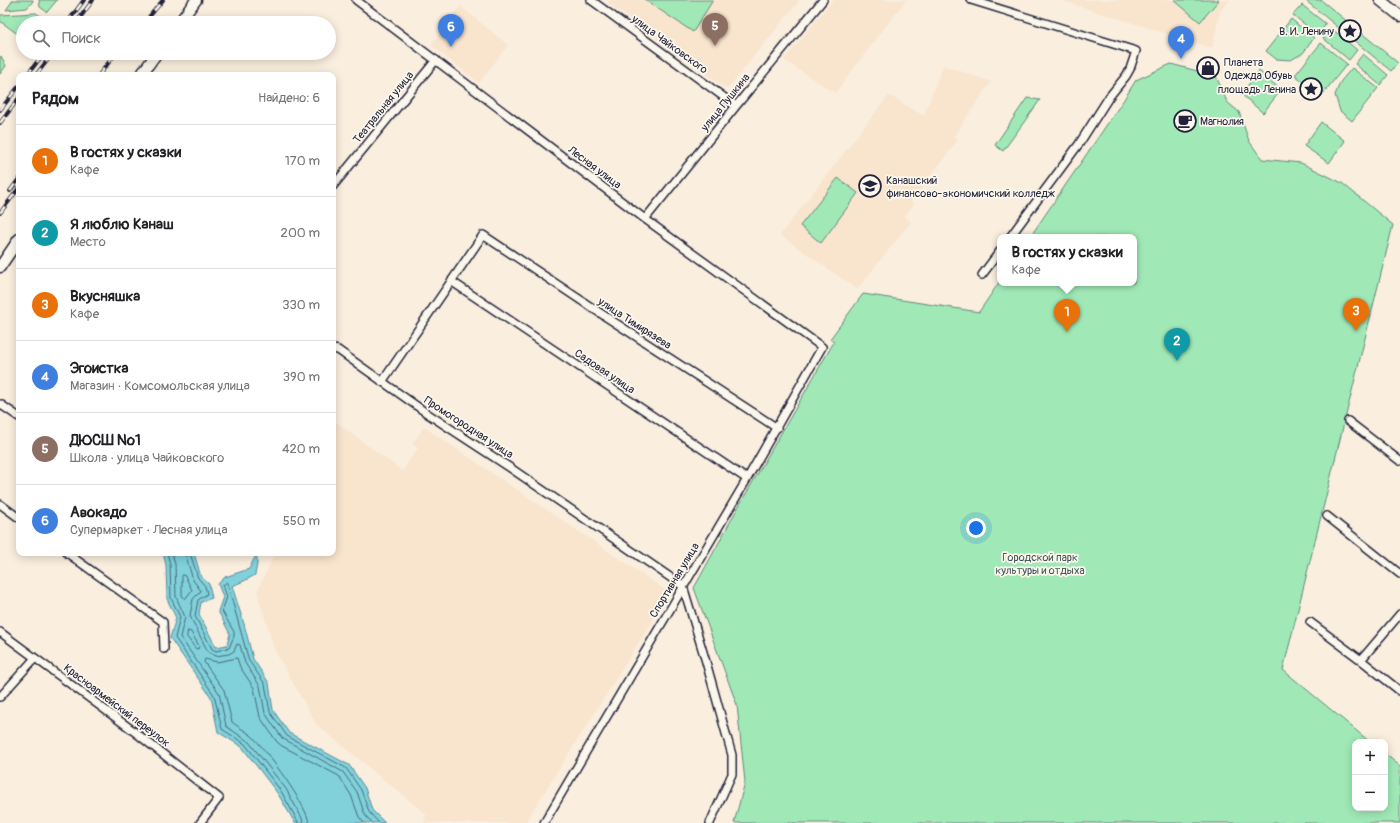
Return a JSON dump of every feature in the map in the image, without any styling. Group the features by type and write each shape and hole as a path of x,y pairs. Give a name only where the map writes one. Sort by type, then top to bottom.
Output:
{"main road":[{"path":"184,16 196,0"},
{"path":"1380,0 1400,16"},
{"path":"143,72 152,60"},
{"path":"0,267 16,243"}],"street":[{"name":"Лесная улица","path":"356,0 645,219 822,347"},
{"name":"улица Чайковского","path":"591,0 736,106"},
{"name":"улица Пушкина","path":"645,219 823,0"},
{"path":"971,0 1136,51 1126,76 1109,97 1079,144 1012,234"},
{"name":"Театральная улица","path":"336,182 436,60"},
{"name":"улица Тимирязева","path":"451,281 483,235 777,428"},
{"path":"982,275 997,255"},
{"path":"382,382 451,281"},
{"name":"Садовая улица","path":"451,281 747,479"},
{"name":"Спортивная улица","path":"544,823 777,428 822,347"},
{"name":"Промогородная улица","path":"336,350 683,586"},
{"path":"0,404 16,415"},
{"path":"1348,421 1400,461"},
{"path":"0,504 16,516"},
{"path":"1327,516 1400,574"},
{"path":"71,556 163,622 164,649"},
{"path":"683,586 732,755 732,774 710,823"},
{"path":"1361,660 1400,614"},
{"path":"1310,622 1400,691"},
{"name":"Красноармейский переулок","path":"0,632 131,729 219,798 200,823"},
{"path":"0,697 35,658"}],"shaded area":[{"path":"610,0 800,0 727,89 608,3"},
{"path":"833,0 906,0 835,93 784,60"},
{"path":"1060,0 1230,0 1220,11 1212,48"},
{"path":"460,6 508,45 479,83 431,45"},
{"name":"Канашский финансово-экономичский колледж","path":"943,65 991,82 953,137 958,140 911,201 914,204 904,217 911,222 857,289 780,235 889,95 924,116"},
{"path":"336,422 402,471 418,448 412,444 424,427 670,593 525,823 424,823 426,814 317,725 275,651 257,592 274,556 336,556"}],"green space":[{"path":"13,0 33,1 27,8 6,10"},
{"path":"39,0 57,0 47,12 40,7"},
{"path":"645,0 713,0 693,32"},
{"path":"1174,0 1219,0 1200,22"},
{"path":"1305,0 1321,0 1398,63 1391,71"},
{"path":"1302,5 1326,24 1318,35 1293,15"},
{"path":"36,13 40,16 16,16 16,33 0,21 0,15"},
{"path":"1291,19 1314,38 1303,53 1291,60 1276,59 1266,51"},
{"path":"1331,28 1357,50 1349,60 1323,38"},
{"path":"1321,43 1347,64 1321,96 1295,75"},
{"path":"1363,54 1388,75 1380,85 1355,64"},
{"path":"1,56 6,66 0,74 0,58"},
{"name":"Городской парк культуры и отдыха","path":"1171,64 1216,76 1227,102 1239,112 1249,141 1262,159 1301,163 1342,183 1393,225 1283,670 1366,739 1352,739 1352,811 1388,811 1388,756 1400,766 1400,823 734,823 745,782 737,705 694,588 740,504 834,342 830,339 863,294 979,312 997,285 1137,286 1137,234 1032,234 1136,80"},
{"path":"1352,68 1378,88 1352,121 1340,111 1335,95 1341,81"},
{"path":"1259,71 1281,90 1263,113 1241,94"},
{"path":"1027,98 1040,100 1003,151 995,145"},
{"path":"1321,122 1345,141 1329,163 1304,146"},
{"path":"838,178 858,193 821,243 800,226"}],"water":[{"path":"164,556 195,556 201,577 209,584 212,598 201,602 199,614 216,647 227,645 230,634 218,611 223,597 218,584 225,577 249,569 256,556 257,556 255,575 232,586 253,659 269,683 273,710 289,733 349,765 365,788 372,810 385,823 295,823 278,794 242,747 218,732 211,697 170,638 176,618 167,599 166,565"}],"railway":[{"path":"72,16 84,0"},
{"path":"81,16 93,0"},
{"path":"150,16 163,0"},
{"path":"29,72 39,60"},
{"path":"38,72 48,60"},
{"path":"101,72 111,60"},
{"path":"0,110 16,90"},
{"path":"0,123 16,102"},
{"path":"10,191 16,183"},
{"path":"0,213 16,192"}],"place":[{"name":"В. И. Ленину","path":"1350,31"},
{"name":"ДЮСШ №1","path":"715,46"},
{"name":"Авокадо","path":"451,47"},
{"name":"Эгоистка","path":"1181,59"},
{"name":"Планета Одежда Обувь","path":"1208,68"},
{"name":"площадь Ленина","path":"1311,89"},
{"name":"Магнолия","path":"1185,121"},
{"name":"Канашский финансово-экономичский колледж","path":"870,186"},
{"name":"Вкусняшка","path":"1356,331"},
{"name":"В гостях у сказки","path":"1067,332"},
{"name":"Я люблю Канаш","path":"1177,361"}]}
